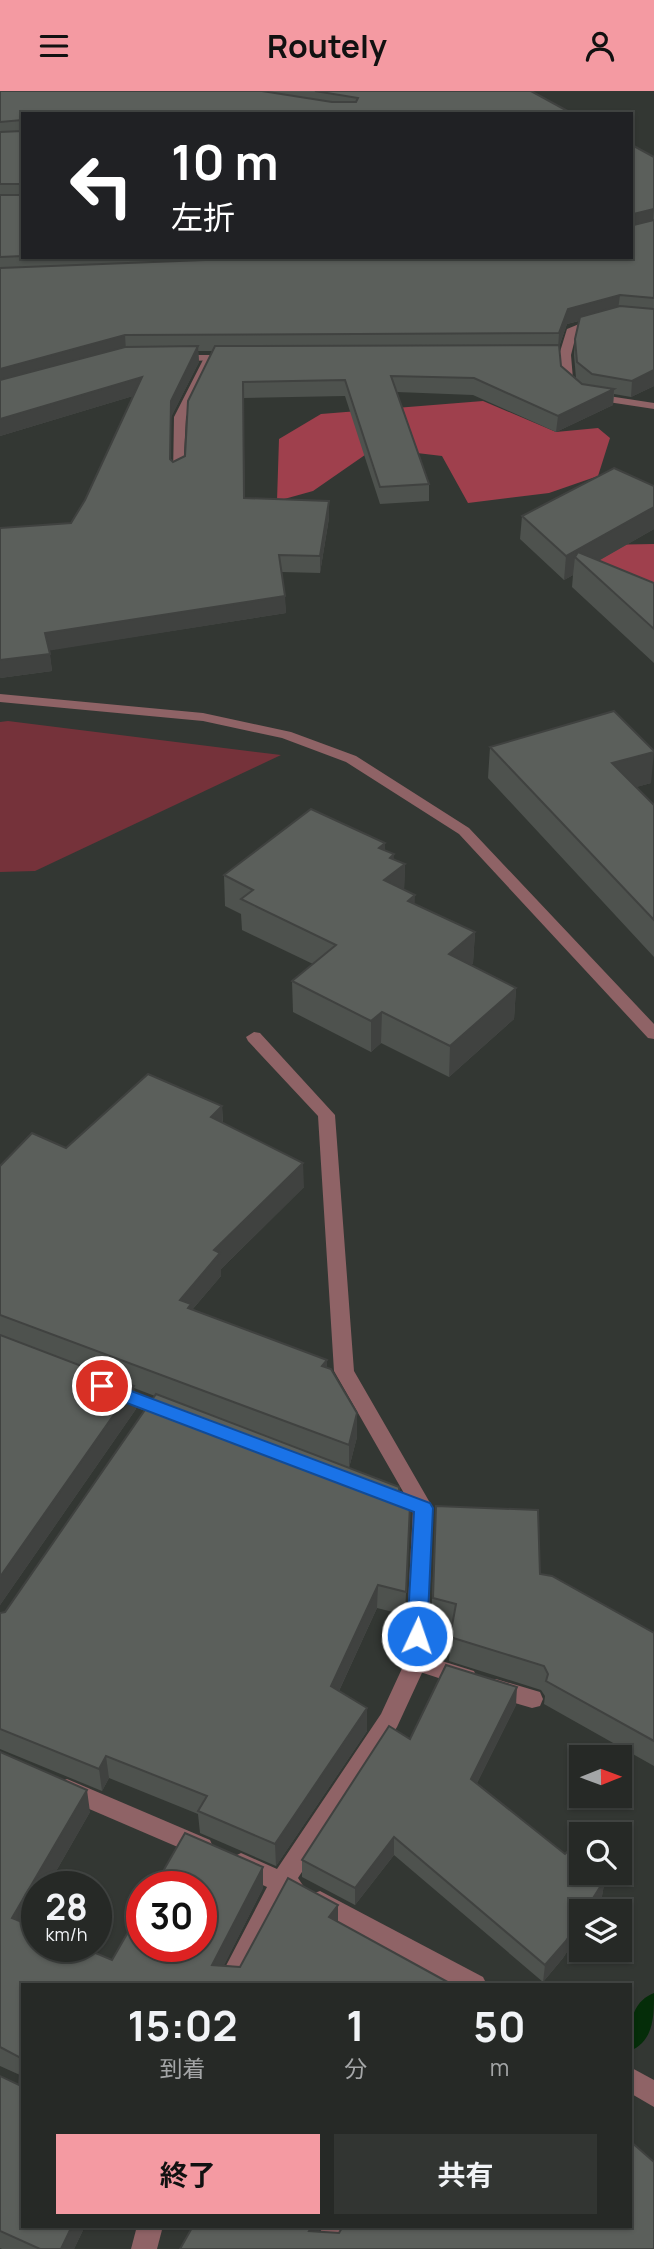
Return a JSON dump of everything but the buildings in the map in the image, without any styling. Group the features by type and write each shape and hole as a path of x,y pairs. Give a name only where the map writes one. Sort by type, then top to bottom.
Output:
{"street":[{"path":"609,318 572,329 565,355 568,380 586,396 654,406"},
{"path":"551,355 565,355"},
{"path":"167,358 250,358"},
{"path":"177,473 180,417 209,358"},
{"path":"0,698 203,717 286,735 351,759 464,831 654,1034"},
{"path":"229,1983 282,1882 389,1720 416,1662 423,1508 337,1369 326,1115 254,1037"},
{"path":"102,1386 191,1421"},
{"path":"137,1429 152,1406"},
{"path":"359,1484 423,1508"},
{"path":"416,1662 532,1699"},
{"path":"51,1782 282,1882 463,1982"},
{"path":"632,2080 654,2095"},
{"path":"144,2249 149,2228"},
{"path":"325,2249 336,2228"}],"shaded area":[{"path":"483,401 556,432 598,428 610,438 598,476 549,493 468,503 442,456 375,448 313,491 277,501 279,439 321,414"},
{"path":"654,544 654,596 566,556 599,545"},
{"path":"0,722 281,755 35,871 0,872"}],"waterway":[{"path":"632,2036 654,2005"}],"route":[{"path":"102,1386 423,1508 417,1636"}]}
